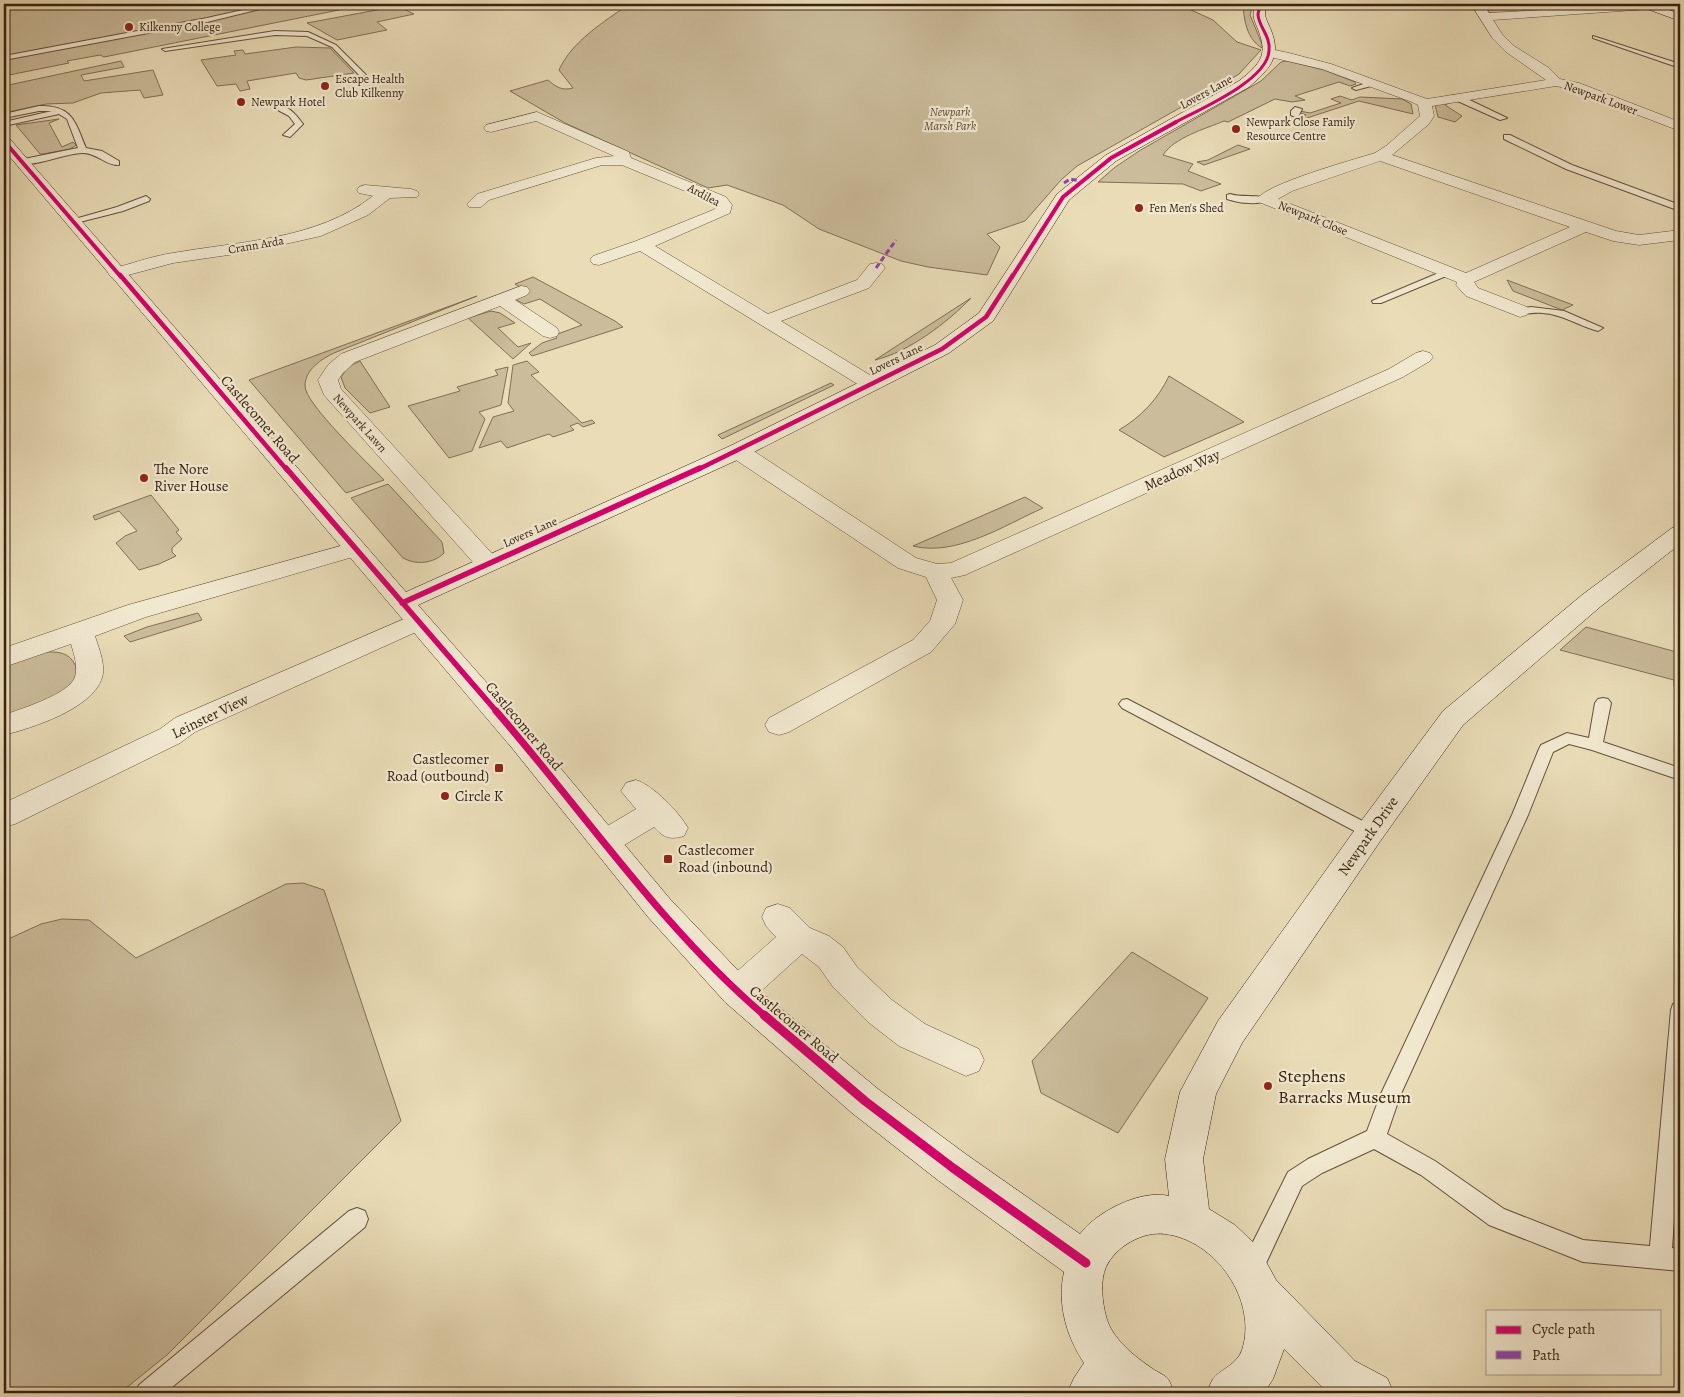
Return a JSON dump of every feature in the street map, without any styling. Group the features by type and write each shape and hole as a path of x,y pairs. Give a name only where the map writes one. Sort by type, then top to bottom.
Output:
{"street":[{"path":"1261,4 1258,15 1271,44 1270,53 1289,56 1372,83 1424,103 1457,100 1556,82"},
{"name":"Newpark Lower","path":"1477,4 1487,17 1497,36 1510,49 1556,82 1574,86 1680,127"},
{"path":"1487,17 1646,5 1680,18"},
{"name":"Lovers Lane","path":"410,612 488,564 738,451 942,349 986,317 1063,197 1111,158 1244,84 1260,71 1270,53"},
{"name":"Newpark Close","path":"1265,199 1286,188 1380,156 1391,149 1424,120 1427,116 1424,103"},
{"name":"Ardilea","path":"491,128 537,116 624,155 624,160"},
{"name":"Castlecomer Road","path":"4,141 522,741 659,908 737,992 865,1101 953,1168 1086,1263"},
{"path":"1380,156 1613,236 1639,240 1680,235"},
{"name":"Ardilea","path":"475,204 483,197 601,161 624,160 720,200 724,205 724,210 719,214 599,260"},
{"path":"365,190 411,194"},
{"name":"Crann Arda","path":"117,273 172,258 249,247 315,232 362,212 386,193"},
{"name":"Newpark Close","path":"1265,199 1466,279 1465,285 1472,292 1520,312"},
{"path":"1466,279 1584,227"},
{"path":"642,245 871,384"},
{"path":"768,320 863,284 876,268"},
{"name":"Newpark Lawn","path":"488,564 331,391 328,380 335,369 348,358 521,291"},
{"path":"501,298 550,332"},
{"name":"Meadow Way","path":"738,451 907,563 936,572 956,570 978,562 1396,373 1424,357"},
{"name":"Newpark Drive","path":"1191,1221 1184,1159 1198,1092 1230,1032 1370,832 1453,718 1591,601 1680,534"},
{"path":"4,658 138,611 355,549"},
{"path":"779,725 922,646 942,624 950,600 936,572"},
{"name":"Leinster View","path":"4,816 170,736 185,725 410,612"},
{"path":"4,725 80,692 88,679 87,630"},
{"path":"605,842 665,820 636,790"},
{"path":"737,992 788,928 831,957 845,977 880,1011 912,1036 966,1060"},
{"path":"1152,1393 1130,1381 1100,1378 1096,1344 1087,1324 1082,1295 1082,1282 1086,1263 1098,1241 1116,1225 1139,1216 1165,1215 1191,1221 1214,1233 1228,1244 1256,1282 1340,1376 1372,1393"},
{"path":"1229,1393 1244,1382 1258,1364 1263,1349 1267,1318 1256,1282"}],"lane":[{"path":"4,58 207,20 277,4"},
{"path":"166,49 275,33 308,34 334,46 362,75"},
{"path":"1595,36 1680,66"},
{"path":"1356,88 1372,83"},
{"path":"1457,100 1474,105 1503,118"},
{"path":"279,107 292,114 299,124 287,135"},
{"path":"4,116 42,108 54,108 70,118 83,150"},
{"path":"4,124 50,115 59,111"},
{"path":"1507,137 1569,167 1680,208"},
{"path":"22,162 83,150 99,153 116,163"},
{"path":"1230,197 1237,200 1265,199"},
{"path":"69,217 120,208 146,199"},
{"path":"69,217 106,204"},
{"path":"1377,301 1448,272"},
{"name":"Newpark Close","path":"1520,312 1534,309 1557,311 1598,328"},
{"path":"1595,745 1603,703"},
{"path":"1127,704 1370,832"},
{"path":"1256,1282 1295,1179 1315,1166 1374,1138 1390,1096 1520,814 1547,749 1566,738 1595,745 1680,774"},
{"path":"1374,1138 1428,1168 1497,1217 1583,1251 1670,1258 1680,1010"},
{"path":"147,1393 357,1219"}],"green space":[{"path":"37,4 270,4 206,19 4,56 4,9"},
{"path":"282,4 369,4 104,57 100,55 67,61 69,63 4,76 4,59 209,21"},
{"name":"Newpark Marsh Park","path":"629,4 1178,4 1213,20 1237,42 1261,50 1239,74 1077,166 1061,180 1025,221 987,234 1000,247 987,275 928,267 901,261 819,229 783,205 727,185 708,188 565,123 510,91 548,80 559,88 573,88 559,70 565,60 580,41"},
{"path":"1243,4 1253,4 1250,15 1262,48 1250,35 1245,23"},
{"path":"1484,4 1621,5 1617,7 1495,15 1490,13"},
{"path":"398,6 414,14 377,22 387,30 337,40 307,23"},
{"path":"296,47 330,48 354,73 306,80 299,78 296,73 247,81 250,89 240,91 236,84 217,86 201,60 236,55 234,51 243,50 245,54"},
{"path":"121,61 124,67 81,75 84,81 153,70 163,95 144,98 140,90 101,93 73,103 46,104 4,113 4,86"},
{"path":"1287,61 1324,70 1356,84 1350,86 1339,82 1295,96 1305,100 1292,102 1275,99 1228,122 1224,121 1183,138 1163,155 1193,164 1188,171 1221,184 1201,191 1183,184 1098,182 1114,168 1139,151 1261,81 1281,62"},
{"path":"1340,96 1352,100 1360,97 1402,99 1411,104 1413,114 1359,101 1304,119 1299,118 1306,115 1298,112 1300,111 1310,113 1341,103 1331,99"},
{"path":"1454,101 1445,105 1462,116 1455,122 1438,117 1435,105"},
{"path":"59,119 49,123 62,147 73,142 76,145 70,149 43,154 40,154 16,125"},
{"path":"1238,145 1250,149 1204,165 1197,162 1208,160"},
{"path":"533,277 623,327 532,356 529,353 542,343 557,338 555,335 582,325 540,299 524,304 513,298 529,292 515,284"},
{"path":"1507,280 1573,305 1562,310 1513,291"},
{"path":"477,296 334,353 315,365 308,375 305,386 315,406 339,434 384,480 346,493 249,380"},
{"path":"971,298 951,317 927,335 901,350 875,360"},
{"path":"491,311 500,313 515,323 498,328 518,347 531,343 513,359 468,318"},
{"path":"360,361 390,407 370,413 345,388 341,377 348,367"},
{"path":"527,361 539,372 531,375 582,423 592,420 595,423 583,427 578,423 570,426 574,430 553,437 549,434 507,448 501,441 479,448 493,417 514,411 508,403 513,365"},
{"path":"508,367 501,405 479,412 485,419 472,451 449,458 408,406 460,391 457,387 498,375 495,370"},
{"path":"1169,376 1244,422 1164,457 1119,430 1148,407 1160,392"},
{"path":"831,383 834,385 722,439 718,435"},
{"path":"388,484 442,542 444,553 440,557 424,562 413,562 403,558 351,498"},
{"path":"151,495 179,530 176,532 182,539 172,548 172,552 176,556 139,570 116,543 125,536 137,531 119,511 95,520 93,516"},
{"path":"1025,497 1043,508 980,538 963,543 946,547 929,548 913,546"},
{"path":"198,613 202,620 130,642 124,636 147,627"},
{"path":"1586,627 1680,653 1680,687 1674,686 1674,680 1560,650"},
{"path":"44,652 65,654 71,659 77,673 72,682 64,690 51,698 4,717 4,666 27,656"},
{"path":"303,883 324,890 401,1121 168,1354 120,1393 4,1393 4,941 41,924 62,919 89,920 136,958 286,884"},
{"path":"1132,952 1208,998 1118,1133 1041,1093 1032,1061"}],"marked path":[{"path":"1064,183 1070,179 1081,181"},
{"path":"876,268 896,240"}],"cycle path":[{"path":"402,603 738,451 942,349 986,317 1063,197 1111,158 1244,84 1262,67 1267,60 1269,46 1258,15 1261,4"},
{"path":"4,141 522,741 659,908 737,992 865,1101 953,1168 1086,1263"}],"place":[{"name":"Kilkenny College","path":"129,27"},
{"name":"Escape Health Club Kilkenny","path":"325,86"},
{"name":"Newpark Hotel","path":"241,102"},
{"name":"Newpark Close Family Resource Centre","path":"1236,129"},
{"name":"Fen Men's Shed","path":"1139,208"},
{"name":"The Nore River House","path":"144,478"},
{"name":"Castlecomer Road (outbound)","path":"499,768"},
{"name":"Circle K","path":"445,796"},
{"name":"Castlecomer Road (inbound)","path":"668,859"},
{"name":"Stephens Barracks Museum","path":"1268,1086"}]}
